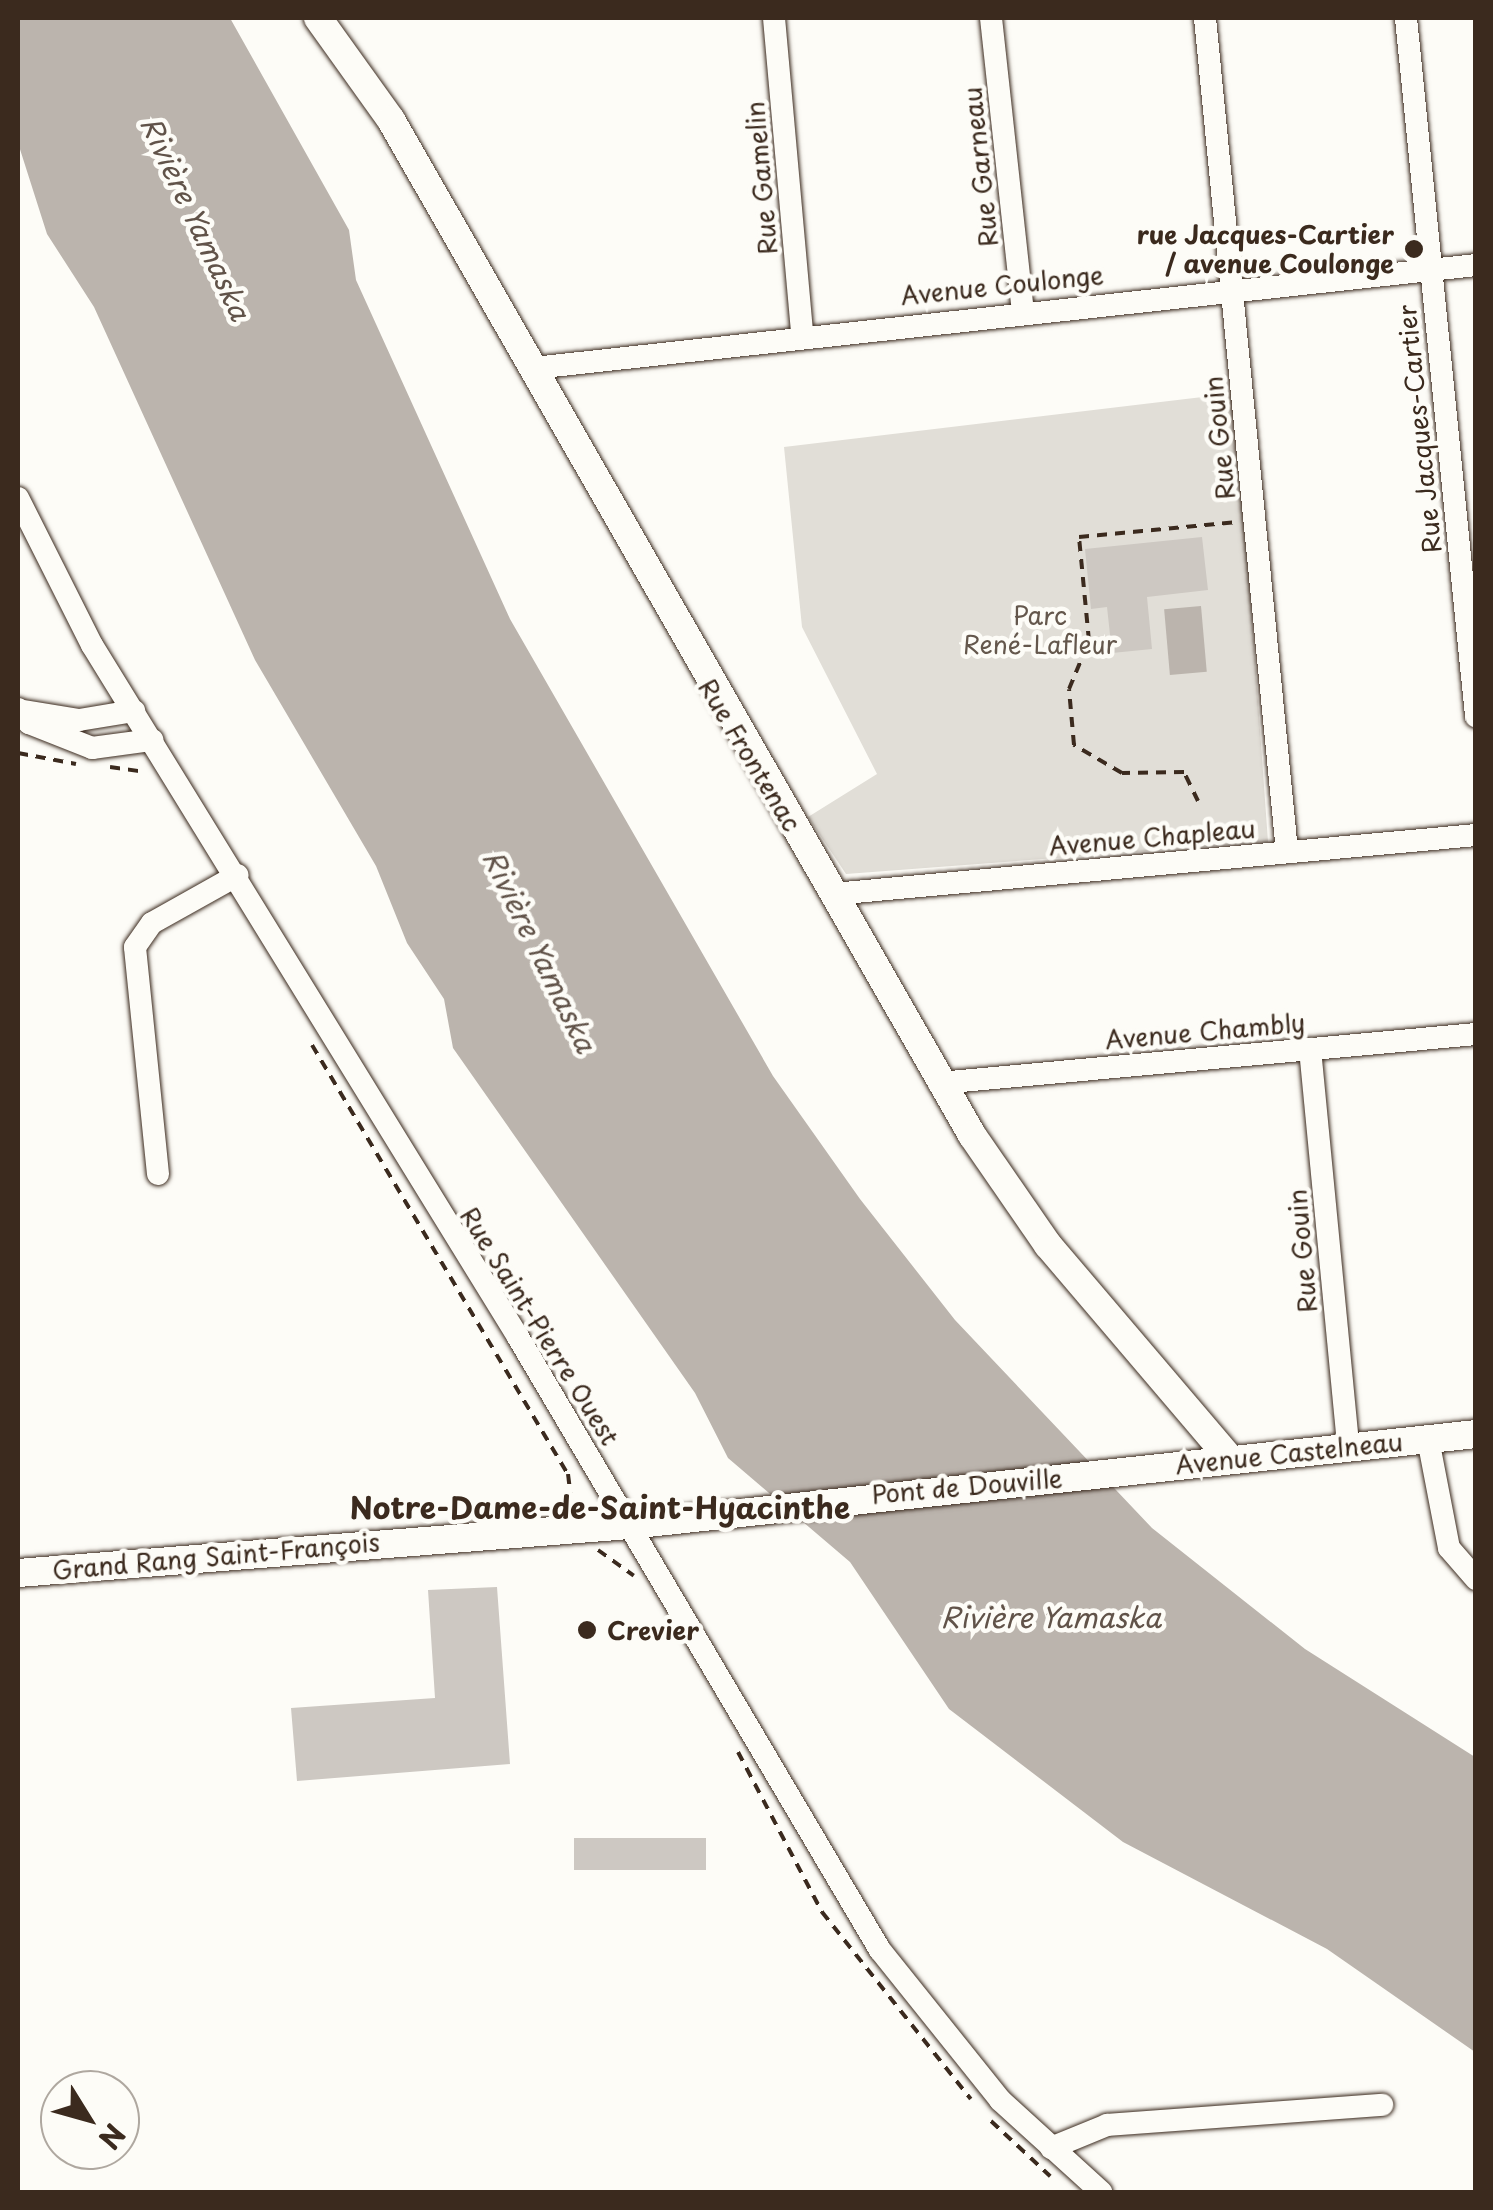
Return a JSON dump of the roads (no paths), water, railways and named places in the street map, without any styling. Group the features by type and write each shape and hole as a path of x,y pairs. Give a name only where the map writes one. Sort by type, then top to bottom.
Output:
{"main road":[{"name":"Rue Frontenac","path":"318,18 391,120 940,1083 1048,1246 1230,1460"},
{"name":"Avenue Castelneau","path":"1102,1473 1476,1434"},
{"name":"Pont de Douville","path":"772,1504 1102,1473"},
{"name":"Grand Rang Saint-François","path":"18,1573 629,1525 772,1504"}],"street":[{"name":"Rue Gamelin","path":"774,18 802,333"},
{"name":"Rue Garneau","path":"991,18 1023,311"},
{"name":"Rue Gouin","path":"1205,18 1287,852"},
{"name":"Rue Jacques-Cartier","path":"1406,18 1476,716"},
{"name":"Avenue Coulonge","path":"534,368 802,333 1476,266"},
{"name":"Rue Saint-Pierre Ouest","path":"18,498 134,711 238,875 375,1117 629,1525 880,1950 989,2088 1102,2192"},
{"path":"18,709 79,720 134,711"},
{"path":"18,709 29,723 92,748 152,740"},
{"name":"Avenue Chapleau","path":"833,894 1476,835"},
{"path":"158,1174 135,948 152,923 238,875"},
{"name":"Avenue Chambly","path":"940,1083 1476,1034"},
{"name":"Rue Gouin","path":"1310,1049 1348,1447"},
{"path":"1428,1439 1449,1548 1476,1579"},
{"path":"1051,2148 1107,2125 1382,2104"}],"water":[{"name":"Rivière Yamaska","path":"18,18 230,18 349,230 356,280 510,619 773,1076 860,1199 955,1320 1152,1528 1305,1649 1475,1757 1475,2052 1327,1949 1123,1842 949,1709 850,1562 728,1458 695,1393 453,1048 444,999 407,943 376,866 255,660 94,307 47,234 18,143"},
{"path":"1201,606 1207,672 1170,675 1164,609"}],"place":[{"name":"rue Jacques-Cartier / avenue Coulonge","path":"1414,249"},
{"name":"Crevier","path":"587,1630"}],"district":[{"name":"Notre-Dame-de-Saint-Hyacinthe","path":"600,1507"}],"park label":[{"name":"Parc René-Lafleur","path":"1040,630"}]}
